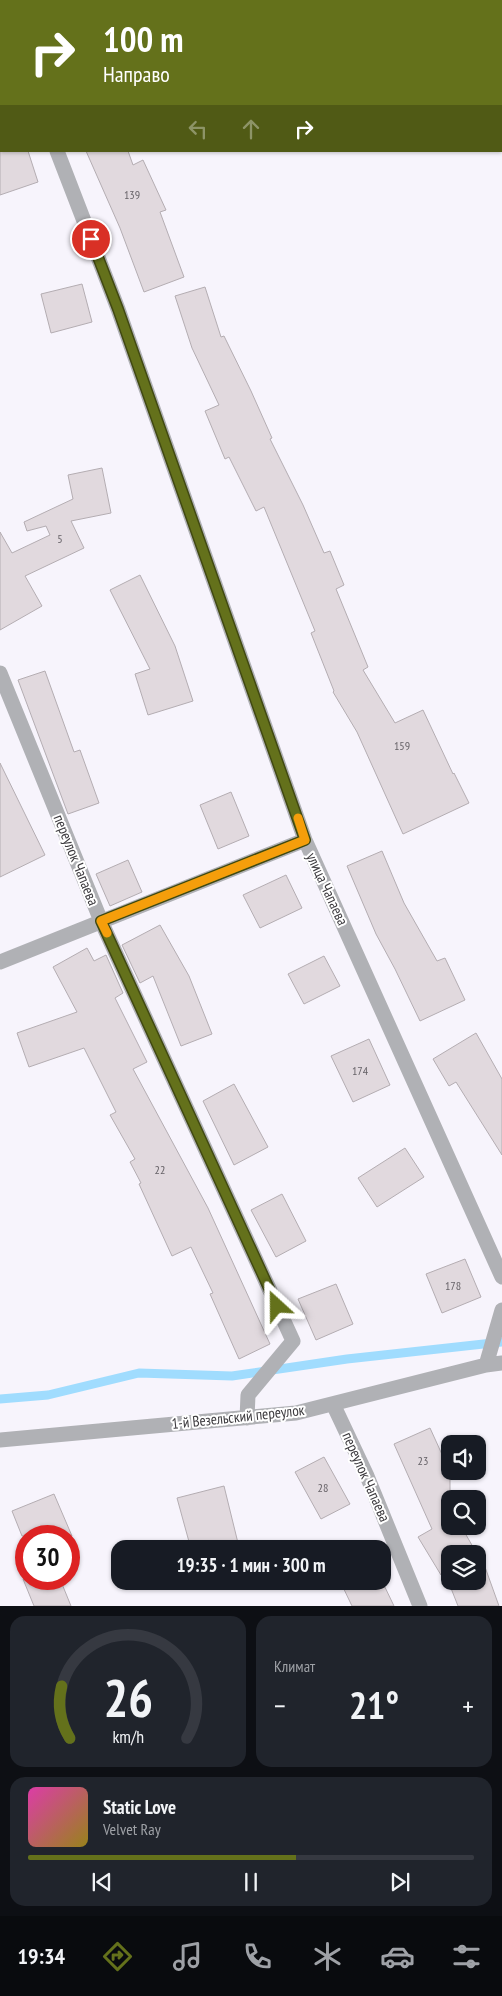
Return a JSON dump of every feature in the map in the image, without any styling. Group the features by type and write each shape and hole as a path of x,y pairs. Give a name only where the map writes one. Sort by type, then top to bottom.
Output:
{"street":[{"name":"улица Чапаева","path":"57,152 118,309 305,840 502,1277"},
{"name":"переулок Чапаева","path":"0,673 101,921 293,1341 248,1396 247,1418"},
{"path":"0,962 305,840"},
{"path":"486,1365 502,1310"},
{"name":"1-й Везельский переулок","path":"0,1440 296,1413 502,1362"},
{"name":"переулок Чапаева","path":"333,1404 367,1476 420,1606"}],"building":[{"path":"0,152 28,152 38,182 0,195"},
{"path":"86,152 128,152 133,165 143,160 166,210 160,212 184,277 144,292 120,228"},
{"path":"82,284 92,322 51,333 41,294"},
{"path":"205,287 221,337 224,336 251,391 272,438 270,439 303,505 324,553 330,551 344,585 336,589 368,667 363,670 395,723 423,710 469,803 403,834 357,732 333,692 311,633 315,631 264,507 256,511 229,457 225,459 205,411 219,405 192,348 175,296"},
{"path":"102,468 111,513 71,521 84,548 25,576 42,606 0,630 0,532 12,553 50,535 46,526 27,531 24,522 73,499 68,475"},
{"path":"140,575 175,646 193,701 148,715 135,674 150,669 110,590"},
{"path":"45,671 74,752 80,750 99,803 68,814 18,680"},
{"path":"0,763 45,855 0,877"},
{"path":"231,792 249,836 218,849 200,805"},
{"path":"382,851 404,903 437,961 445,958 465,1000 420,1021 376,934 347,866"},
{"path":"128,860 142,892 110,906 96,874"},
{"path":"286,875 302,908 260,928 243,895"},
{"path":"160,925 189,976 212,1034 181,1046 153,976 140,983 122,945"},
{"path":"87,948 94,961 106,955 123,993 115,998 147,1062 133,1069 208,1208 270,1344 239,1359 210,1294 213,1293 191,1247 172,1256 130,1162 135,1159 110,1115 116,1112 84,1048 29,1067 17,1033 77,1012 53,967"},
{"path":"324,956 340,986 304,1004 288,974"},
{"path":"476,1033 502,1079 502,1155 456,1082 449,1086 433,1059"},
{"path":"369,1039 390,1085 353,1102 331,1056"},
{"path":"234,1084 268,1147 234,1165 203,1101"},
{"path":"405,1148 424,1177 377,1207 358,1178"},
{"path":"282,1194 306,1241 276,1257 251,1210"},
{"path":"465,1259 481,1297 442,1313 426,1274"},
{"path":"336,1284 353,1324 316,1340 298,1299"},
{"path":"430,1428 441,1452 441,1480 450,1480 450,1490 441,1490 441,1535 466,1535 472,1545 441,1545 441,1575 418,1537 432,1529 394,1444"},
{"path":"324,1457 350,1504 321,1519 295,1472"},
{"path":"224,1486 237,1540 189,1540 177,1498"},
{"path":"54,1494 67,1525 18,1525 12,1511"},
{"path":"486,1570 499,1606 458,1606 452,1590 486,1590"},
{"path":"27,1590 64,1590 71,1606 34,1606"},
{"path":"344,1590 386,1590 394,1606 352,1606"}],"waterway":[{"path":"0,1399 48,1395 139,1373 232,1376 347,1359 502,1342"}],"slow traffic":[{"path":"107,933 101,921 305,840 298,818"}],"route":[{"path":"91,239 118,309 305,840 101,921 277,1306"}]}
